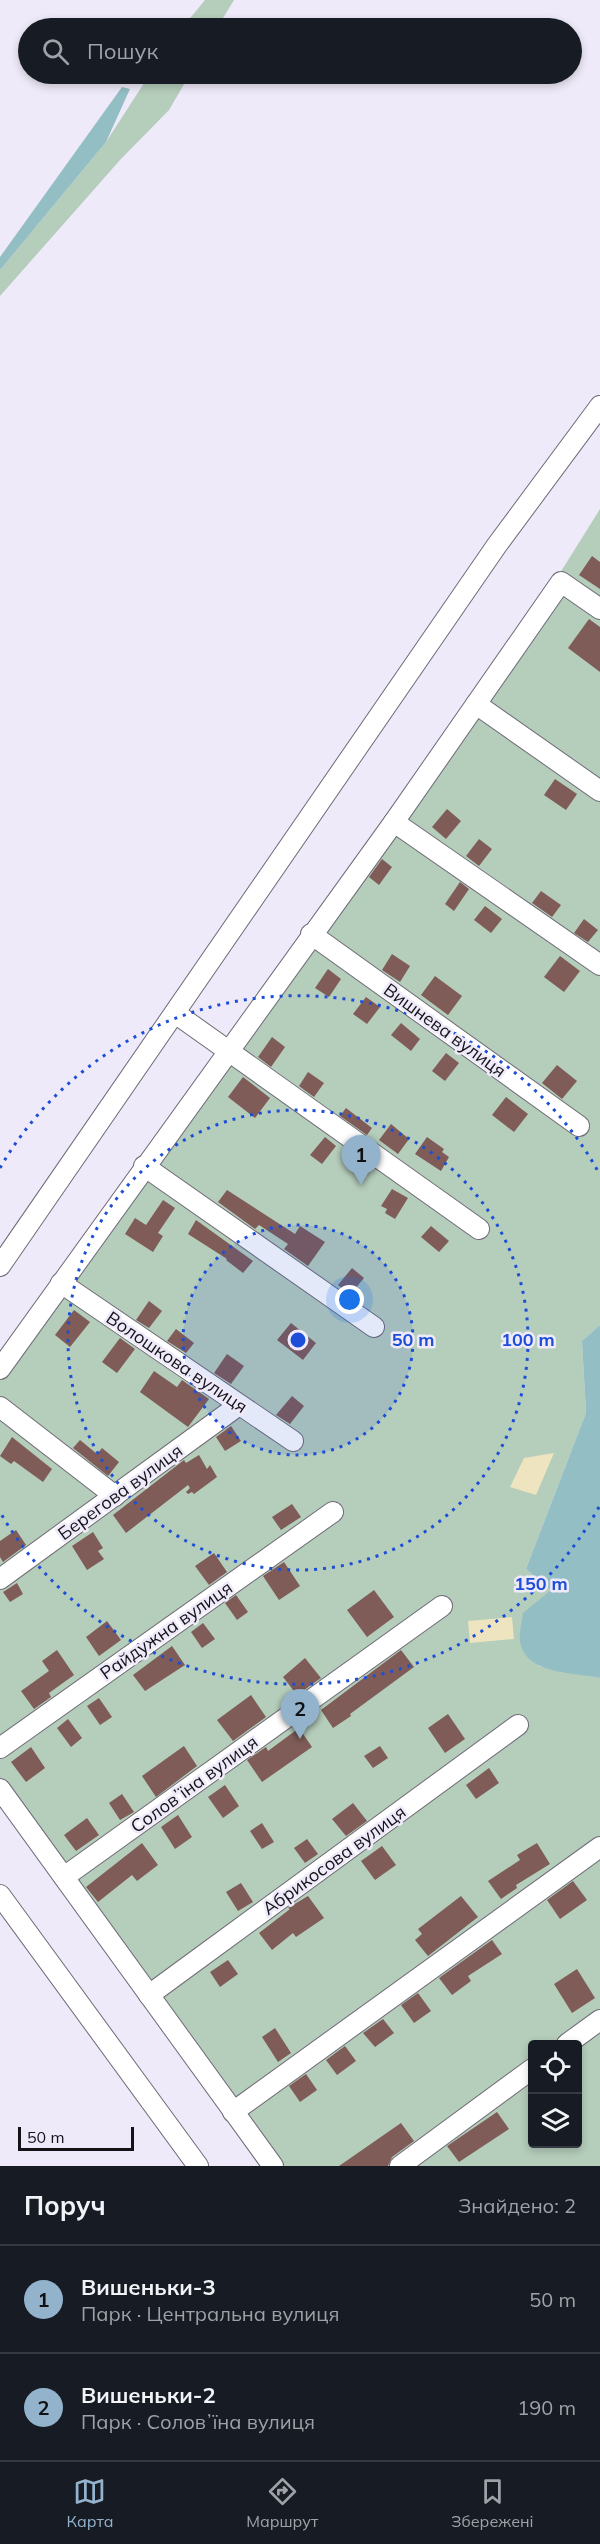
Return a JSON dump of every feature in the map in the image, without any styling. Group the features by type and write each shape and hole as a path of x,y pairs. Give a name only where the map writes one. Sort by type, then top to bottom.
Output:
{"street":[{"path":"0,1266 497,545 596,418"},
{"path":"0,1369 311,934 394,822 561,582 600,609"},
{"path":"476,704 600,791"},
{"path":"394,822 600,965"},
{"name":"Вишнева вулиця","path":"311,934 579,1126"},
{"path":"175,1013 479,1229"},
{"path":"144,1166 374,1327"},
{"name":"Волошкова вулиця","path":"61,1283 293,1441"},
{"name":"Берегова вулиця","path":"0,1579 239,1404"},
{"path":"0,1407 115,1496"},
{"name":"Райдужна вулиця","path":"0,1748 333,1512"},
{"name":"Соловʼїна вулиця","path":"64,1877 442,1606"},
{"name":"Абрикосова вулиця","path":"149,1995 518,1725"},
{"path":"0,1789 273,2166"},
{"path":"233,2112 600,1847"},
{"path":"0,1895 198,2166"},
{"path":"572,2040 600,2020"},
{"path":"400,2166 528,2072"}],"shaded area":[{"path":"205,0 234,0 223,18 190,18"},
{"path":"144,84 184,84 169,110 120,160 0,296 0,270 106,142"},
{"path":"122,87 130,89 106,142 0,270 0,257"},
{"path":"600,509 600,1325 582,1341 586,1413 526,1569 551,1590 541,1600 539,1666 600,1678 600,2166 259,2166 0,1800 0,1357 560,573"},
{"path":"600,1325 600,1678 565,1673 541,1666 524,1652 520,1641 520,1631 523,1613 551,1590 526,1569 586,1413 582,1341"}],"sand":[{"path":"554,1453 536,1495 510,1487 524,1458"},
{"path":"512,1617 514,1639 470,1643 468,1621"}],"building":[{"path":"592,556 600,562 600,589 579,575"},
{"path":"589,619 600,627 600,672 568,648"},
{"path":"555,779 577,794 566,810 544,795"},
{"path":"447,809 461,821 446,839 432,827"},
{"path":"479,839 492,849 479,866 466,856"},
{"path":"382,859 392,867 379,885 369,877"},
{"path":"460,882 469,889 454,911 445,904"},
{"path":"541,891 561,905 552,917 532,903"},
{"path":"485,906 502,919 491,933 474,920"},
{"path":"584,919 598,930 588,942 574,933"},
{"path":"392,954 410,966 400,982 382,970"},
{"path":"560,956 580,971 564,992 544,977"},
{"path":"328,969 341,979 329,997 315,988"},
{"path":"435,976 462,996 448,1015 421,995"},
{"path":"366,997 380,1007 367,1024 353,1014"},
{"path":"401,1023 420,1039 411,1051 391,1035"},
{"path":"272,1037 285,1047 271,1067 258,1057"},
{"path":"446,1053 459,1063 445,1081 432,1071"},
{"path":"557,1065 577,1081 562,1099 542,1083"},
{"path":"308,1072 324,1083 314,1097 299,1086"},
{"path":"243,1077 270,1098 255,1118 228,1097"},
{"path":"506,1097 528,1114 514,1132 492,1115"},
{"path":"346,1108 372,1128 367,1135 340,1116"},
{"path":"391,1124 409,1139 398,1154 379,1140"},
{"path":"325,1137 336,1146 322,1164 310,1155"},
{"path":"427,1137 444,1149 442,1152 449,1157 441,1171 415,1154"},
{"path":"392,1189 408,1198 395,1219 385,1213 387,1209 381,1206"},
{"path":"227,1190 295,1234 300,1226 325,1242 308,1266 284,1249 288,1244 259,1225 255,1229 218,1202"},
{"path":"163,1200 175,1208 158,1233 163,1236 153,1252 125,1234 135,1218 146,1225"},
{"path":"196,1220 253,1261 243,1273 227,1259 188,1234"},
{"path":"431,1226 449,1241 439,1252 421,1237"},
{"path":"352,1268 364,1278 350,1295 338,1285"},
{"path":"149,1301 162,1311 149,1328 136,1320"},
{"path":"74,1310 90,1322 70,1347 55,1335"},
{"path":"291,1323 316,1343 303,1360 277,1340"},
{"path":"176,1329 194,1343 186,1353 167,1341"},
{"path":"120,1338 135,1349 117,1373 102,1362"},
{"path":"227,1354 244,1366 231,1384 214,1373"},
{"path":"154,1371 177,1387 182,1380 209,1399 188,1427 140,1392"},
{"path":"292,1396 304,1406 290,1424 276,1415"},
{"path":"231,1426 241,1441 225,1451 216,1437"},
{"path":"12,1437 52,1469 43,1482 14,1461 11,1464 0,1456"},
{"path":"80,1440 97,1454 102,1448 119,1462 108,1476 73,1448"},
{"path":"199,1455 207,1469 210,1465 217,1477 194,1494 186,1492 190,1488 188,1485 126,1533 113,1515 184,1460 186,1463"},
{"path":"292,1504 301,1517 281,1530 272,1517"},
{"path":"16,1530 26,1545 3,1562 0,1557 0,1541"},
{"path":"93,1532 103,1548 98,1551 104,1559 87,1570 72,1546"},
{"path":"214,1553 227,1572 209,1585 195,1566"},
{"path":"284,1562 300,1586 279,1600 263,1576"},
{"path":"17,1583 23,1594 10,1602 3,1592"},
{"path":"374,1590 394,1617 367,1637 347,1610"},
{"path":"236,1595 248,1612 237,1620 225,1603"},
{"path":"107,1621 121,1640 99,1656 86,1637"},
{"path":"203,1623 215,1639 202,1648 191,1632"},
{"path":"172,1646 185,1665 145,1691 133,1675"},
{"path":"57,1650 74,1675 49,1693 51,1697 34,1709 21,1691 49,1671 42,1661"},
{"path":"401,1650 414,1667 333,1728 321,1710"},
{"path":"305,1658 321,1678 297,1695 283,1677"},
{"path":"251,1695 266,1717 233,1741 217,1720"},
{"path":"99,1698 112,1717 100,1725 87,1706"},
{"path":"448,1714 465,1739 445,1753 428,1728"},
{"path":"68,1719 82,1738 71,1747 57,1728"},
{"path":"299,1728 312,1747 262,1782 247,1760 266,1747 268,1751"},
{"path":"184,1746 197,1766 156,1797 142,1776"},
{"path":"380,1746 388,1758 373,1768 364,1756"},
{"path":"31,1747 45,1768 26,1782 11,1762"},
{"path":"489,1768 499,1783 476,1799 466,1785"},
{"path":"225,1785 239,1806 223,1818 208,1797"},
{"path":"122,1794 134,1812 120,1820 109,1803"},
{"path":"353,1803 367,1821 346,1836 332,1819"},
{"path":"178,1815 192,1837 175,1849 161,1827"},
{"path":"87,1818 99,1835 76,1851 64,1835"},
{"path":"262,1823 274,1842 262,1849 250,1831"},
{"path":"307,1839 318,1854 305,1863 294,1848"},
{"path":"142,1843 158,1865 137,1881 132,1875 98,1902 86,1887"},
{"path":"537,1843 550,1864 516,1885 517,1888 501,1899 488,1881 520,1860 517,1855"},
{"path":"382,1846 396,1865 375,1880 361,1861"},
{"path":"573,1881 587,1900 560,1919 547,1900"},
{"path":"241,1883 253,1902 238,1911 226,1892"},
{"path":"308,1896 324,1918 296,1937 293,1933 272,1950 259,1933 290,1909 288,1908"},
{"path":"461,1896 478,1917 428,1956 415,1940 422,1934 418,1929"},
{"path":"492,1940 502,1954 468,1976 471,1981 452,1995 439,1978"},
{"path":"228,1960 238,1974 220,1987 210,1972"},
{"path":"577,1969 595,1998 572,2013 554,1984"},
{"path":"418,1993 431,2011 414,2023 401,2005"},
{"path":"383,2019 394,2033 375,2047 363,2033"},
{"path":"275,2028 291,2053 278,2062 262,2037"},
{"path":"345,2046 356,2061 337,2075 326,2060"},
{"path":"306,2074 317,2090 300,2102 289,2086"},
{"path":"497,2112 509,2129 459,2162 447,2146"},
{"path":"401,2123 414,2141 392,2157 388,2166 339,2166"}],"place":[{"name":"Вишеньки-3","path":"361,1185"},
{"name":"Вишеньки-2","path":"300,1739"}]}
